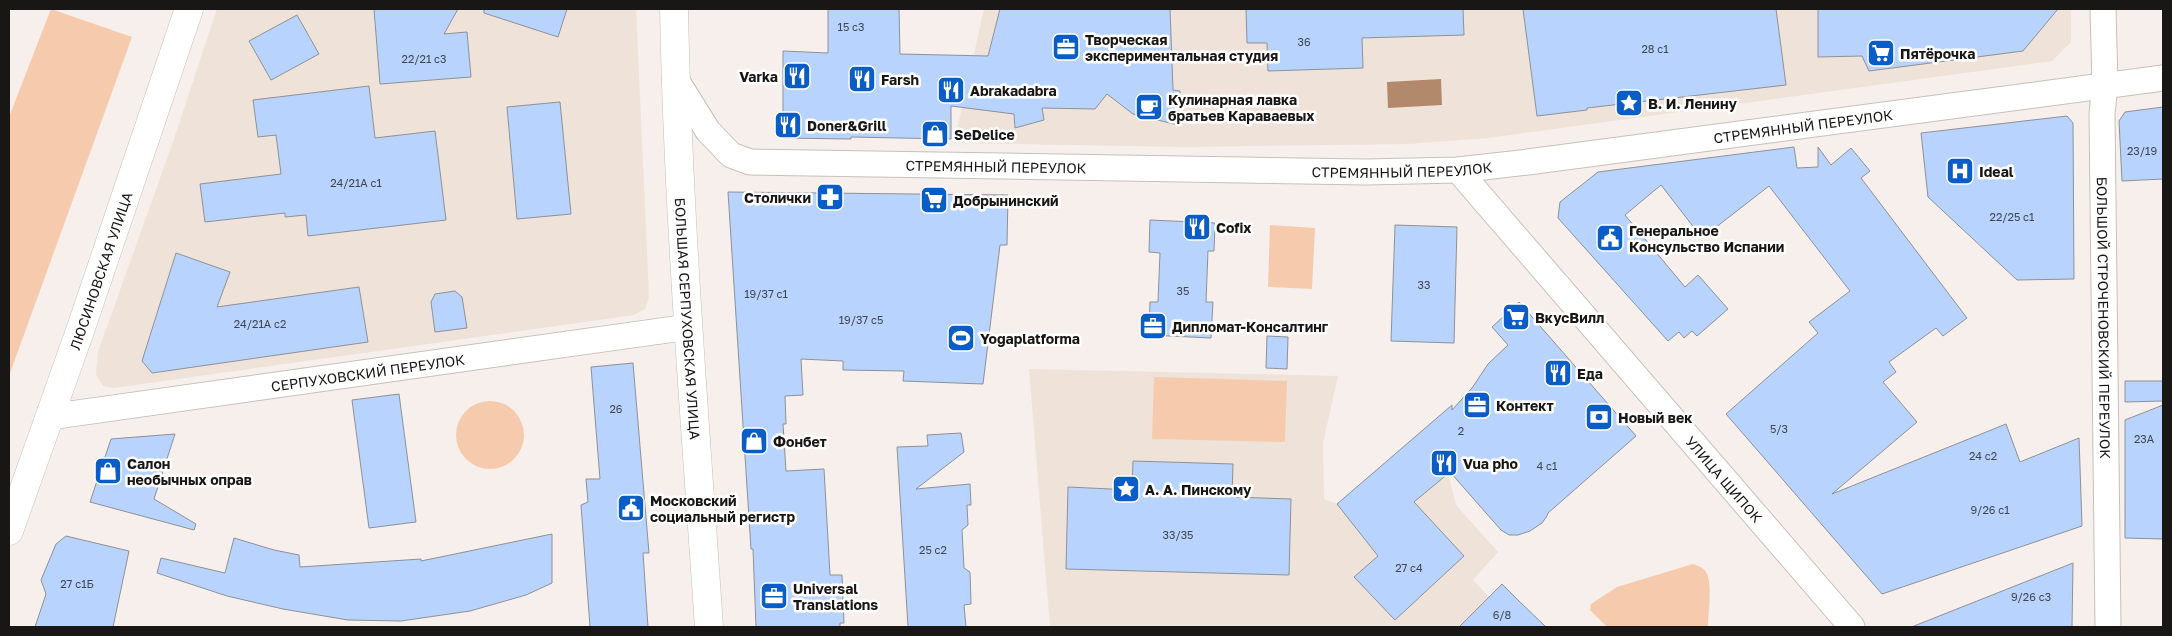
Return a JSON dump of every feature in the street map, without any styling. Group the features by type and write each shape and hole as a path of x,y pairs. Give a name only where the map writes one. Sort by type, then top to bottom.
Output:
{"main road":[{"name":"ЛЮСИНОВСКАЯ УЛИЦА","path":"9,531 50,417 189,9"},
{"name":"БОЛЬШАЯ СЕРПУХОВСКАЯ УЛИЦА","path":"674,9 675,78 688,327 709,627"}],"street":[{"name":"БОЛЬШОЙ СТРОЧЕНОВСКИЙ ПЕРЕУЛОК","path":"2103,9 2105,84 2102,114 2108,627"},
{"name":"СТРЕМЯННЫЙ ПЕРЕУЛОК","path":"675,78 708,132 731,155 750,162 1310,172 1458,170 2105,84 2163,78"},
{"name":"УЛИЦА ЩИПОК","path":"1458,170 1852,627"},
{"name":"СЕРПУХОВСКИЙ ПЕРЕУЛОК","path":"50,417 688,327"}],"shaded area":[{"path":"51,9 132,37 9,376 9,117"},
{"path":"217,9 636,9 649,297 645,309 634,315 114,388 103,386 96,375 98,352 173,142"},
{"path":"984,9 2071,9 2071,42 2052,61 1488,138 1408,144 1185,147 954,143"},
{"path":"1441,79 1442,105 1388,108 1387,82"},
{"path":"1270,225 1315,228 1312,289 1268,287"},
{"path":"1029,369 1338,376 1323,443 1324,499 1337,504 1360,533 1433,469 1442,479 1448,474 1456,505 1498,552 1473,580 1489,597 1459,627 1050,627"},
{"path":"1154,377 1287,381 1285,442 1152,439"},
{"path":"490,401 503,404 514,411 521,422 524,435 521,448 514,459 503,466 490,469 477,466 466,459 459,448 456,435 459,422 466,411 477,404"},
{"path":"1693,564 1703,569 1708,577 1710,591 1708,627 1607,627 1590,610 1591,604 1617,587"}],"building":[{"path":"374,9 458,9 444,34 467,32 471,77 380,84"},
{"path":"484,9 567,9 558,37 484,13"},
{"path":"828,9 899,9 900,54 988,56 1000,9 1170,9 1173,90 1180,91 1178,125 1133,114 1107,94 1095,109 1042,108 1044,120 1015,128 1014,114 951,106 951,139 783,138 783,51 828,53"},
{"path":"1246,9 1463,9 1464,35 1362,38 1363,68 1268,71 1267,43 1247,43"},
{"path":"1523,9 1776,9 1786,85 1587,108 1587,110 1537,116"},
{"path":"1818,9 2058,9 2023,51 1869,71 1862,56 1818,57"},
{"path":"297,15 319,54 271,80 249,41"},
{"path":"369,86 375,138 435,131 446,220 308,236 306,215 285,217 285,213 205,222 200,184 281,174 276,135 258,137 253,100"},
{"path":"560,102 571,214 517,219 507,107"},
{"path":"2163,107 2163,179 2122,181 2119,121 2125,112"},
{"path":"2067,116 2073,123 2074,279 2017,280 1928,197 1921,133"},
{"path":"1794,147 1797,168 1818,167 1818,147 1831,165 1851,148 1870,171 1861,178 1967,318 1943,336 1936,328 1889,362 1896,372 1883,382 1917,422 1832,494 2006,424 2020,462 2079,438 2082,526 1882,594 1726,414 1818,333 1809,322 1850,291 1769,186 1702,238 1661,185 1625,215 1685,287 1698,275 1728,309 1697,336 1692,331 1684,338 1679,332 1668,341 1558,218 1560,202 1598,172"},
{"path":"728,192 1008,195 1007,245 1000,245 983,384 903,381 904,371 843,370 843,361 801,359 803,395 785,396 786,424 783,424 786,471 824,469 830,575 842,575 844,623 840,623 840,627 756,627 753,549 751,549"},
{"path":"1150,220 1215,223 1214,251 1208,251 1206,302 1213,302 1211,338 1149,335 1150,302 1158,302 1160,253 1149,252"},
{"path":"1395,225 1457,227 1454,343 1391,341"},
{"path":"176,253 230,272 217,307 359,287 368,342 152,373 142,361"},
{"path":"455,291 462,297 467,328 435,332 431,302 435,294"},
{"path":"1519,302 1636,436 1548,513 1542,523 1530,531 1518,535 1509,535 1501,530 1450,472 1414,502 1464,556 1395,620 1354,577 1378,556 1337,504 1452,405 1452,410 1472,388 1488,364 1508,345 1492,327"},
{"path":"1267,336 1288,337 1287,369 1266,368"},
{"path":"633,363 649,553 643,553 648,627 590,627 581,505 588,502 586,479 600,479 591,367"},
{"path":"2125,381 2163,381 2163,401 2125,402"},
{"path":"399,394 416,522 369,528 352,400"},
{"path":"2163,405 2163,539 2125,538 2125,420"},
{"path":"961,433 964,452 916,489 970,484 971,505 967,505 968,525 962,530 964,568 970,572 971,604 964,605 966,627 908,627 897,447 928,446 927,435"},
{"path":"175,434 154,499 196,524 194,530 90,502 111,439"},
{"path":"1133,461 1233,464 1232,497 1291,499 1289,575 1066,569 1068,487 1132,490"},
{"path":"552,534 552,583 526,595 470,611 401,621 348,620 283,609 227,596 157,573 161,558 225,573 234,538 299,555 300,567 421,559 421,561"},
{"path":"66,536 129,551 113,627 35,627 46,594 41,580 56,544"},
{"path":"2073,563 2072,627 1914,627 1914,626"},
{"path":"1502,584 1519,601 1546,627 1459,627"}],"place":[{"name":"Творческая экспериментальная студия","path":"1066,47"},
{"name":"Пятёрочка","path":"1881,53"},
{"name":"Varka","path":"797,76"},
{"name":"Farsh","path":"862,79"},
{"name":"Abrakadabra","path":"951,90"},
{"name":"В. И. Ленину","path":"1629,103"},
{"name":"Кулинарная лавка братьев Караваевых","path":"1149,107"},
{"name":"Doner&Grill","path":"788,125"},
{"name":"SeDelice","path":"935,134"},
{"name":"Ideal","path":"1960,171"},
{"name":"Столички","path":"830,197"},
{"name":"Добрынинский","path":"934,200"},
{"name":"Cofix","path":"1197,227"},
{"name":"Генеральное Консульство Испании","path":"1610,238"},
{"name":"ВкусВилл","path":"1516,317"},
{"name":"Дипломат-Консалтинг","path":"1153,326"},
{"name":"Yogaplatforma","path":"961,338"},
{"name":"Еда","path":"1558,373"},
{"name":"Контект","path":"1477,405"},
{"name":"Новый век","path":"1599,417"},
{"name":"Фонбет","path":"754,441"},
{"name":"Vua pho","path":"1444,463"},
{"name":"Салон необычных оправ","path":"108,471"},
{"name":"А. А. Пинскому","path":"1126,489"},
{"name":"Московский социальный регистр","path":"631,508"},
{"name":"Universal Translations","path":"774,596"}]}
